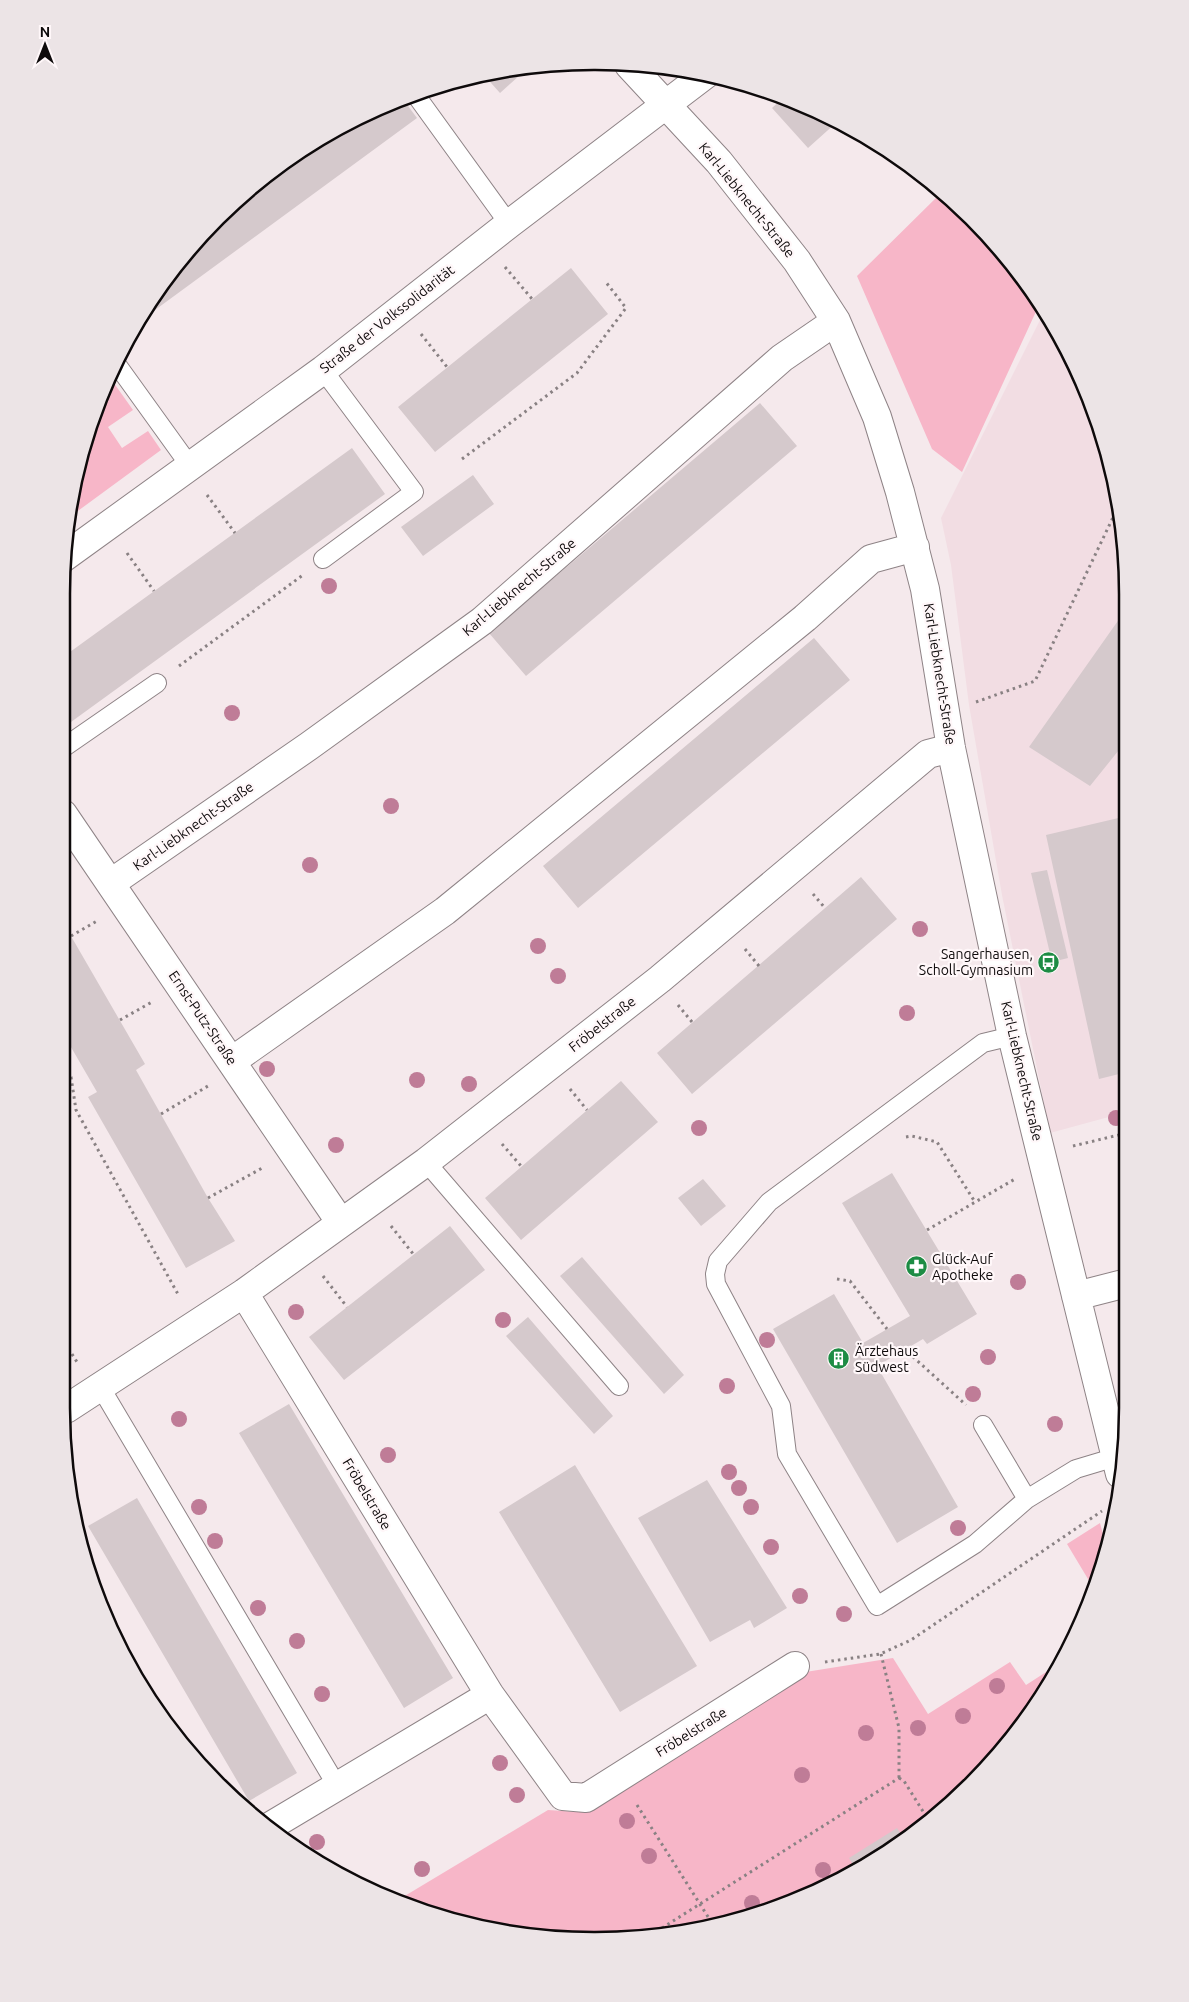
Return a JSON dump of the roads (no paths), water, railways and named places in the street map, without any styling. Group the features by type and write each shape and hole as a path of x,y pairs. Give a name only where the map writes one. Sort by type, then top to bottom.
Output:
{"street":[{"name":"Karl-Liebknecht-Straße","path":"634,71 719,162 797,261 836,321 877,417 915,547 932,628 951,748 1012,1036 1116,1460"},
{"name":"Straße der Volkssolidarität","path":"72,552 323,370 509,224 698,80"},
{"name":"Karl-Liebknecht-Straße","path":"111,883 482,622 782,358 836,321"},
{"path":"234,1065 445,911 805,618 871,559 915,547"},
{"name":"Fröbelstraße","path":"70,1407 196,1326 426,1162 660,979 928,754 951,748"},
{"name":"Ernst-Putz-Straße","path":"70,824 341,1223"},
{"path":"1076,1296 1119,1285"},
{"name":"Fröbelstraße","path":"244,1293 490,1695 563,1796 586,1798 795,1666"},
{"path":"275,1824 490,1695"}],"lane":[{"path":"420,100 509,224"},
{"path":"121,370 190,466"},
{"path":"323,370 414,492 323,559"},
{"path":"70,743 157,683"},
{"path":"1012,1036 983,1043 769,1202 728,1247 718,1261 715,1274 720,1294 781,1406 787,1454 877,1606 976,1544 1027,1499 1076,1469 1116,1466"},
{"path":"426,1162 619,1386"},
{"path":"101,1388 337,1786"},
{"path":"983,1425 1027,1499"}],"place":[{"name":"Sangerhausen, Scholl-Gymnasium","path":"1049,962"},
{"name":"Glück-Auf Apotheke","path":"916,1267"},
{"name":"Ärztehaus Südwest","path":"839,1359"}]}
